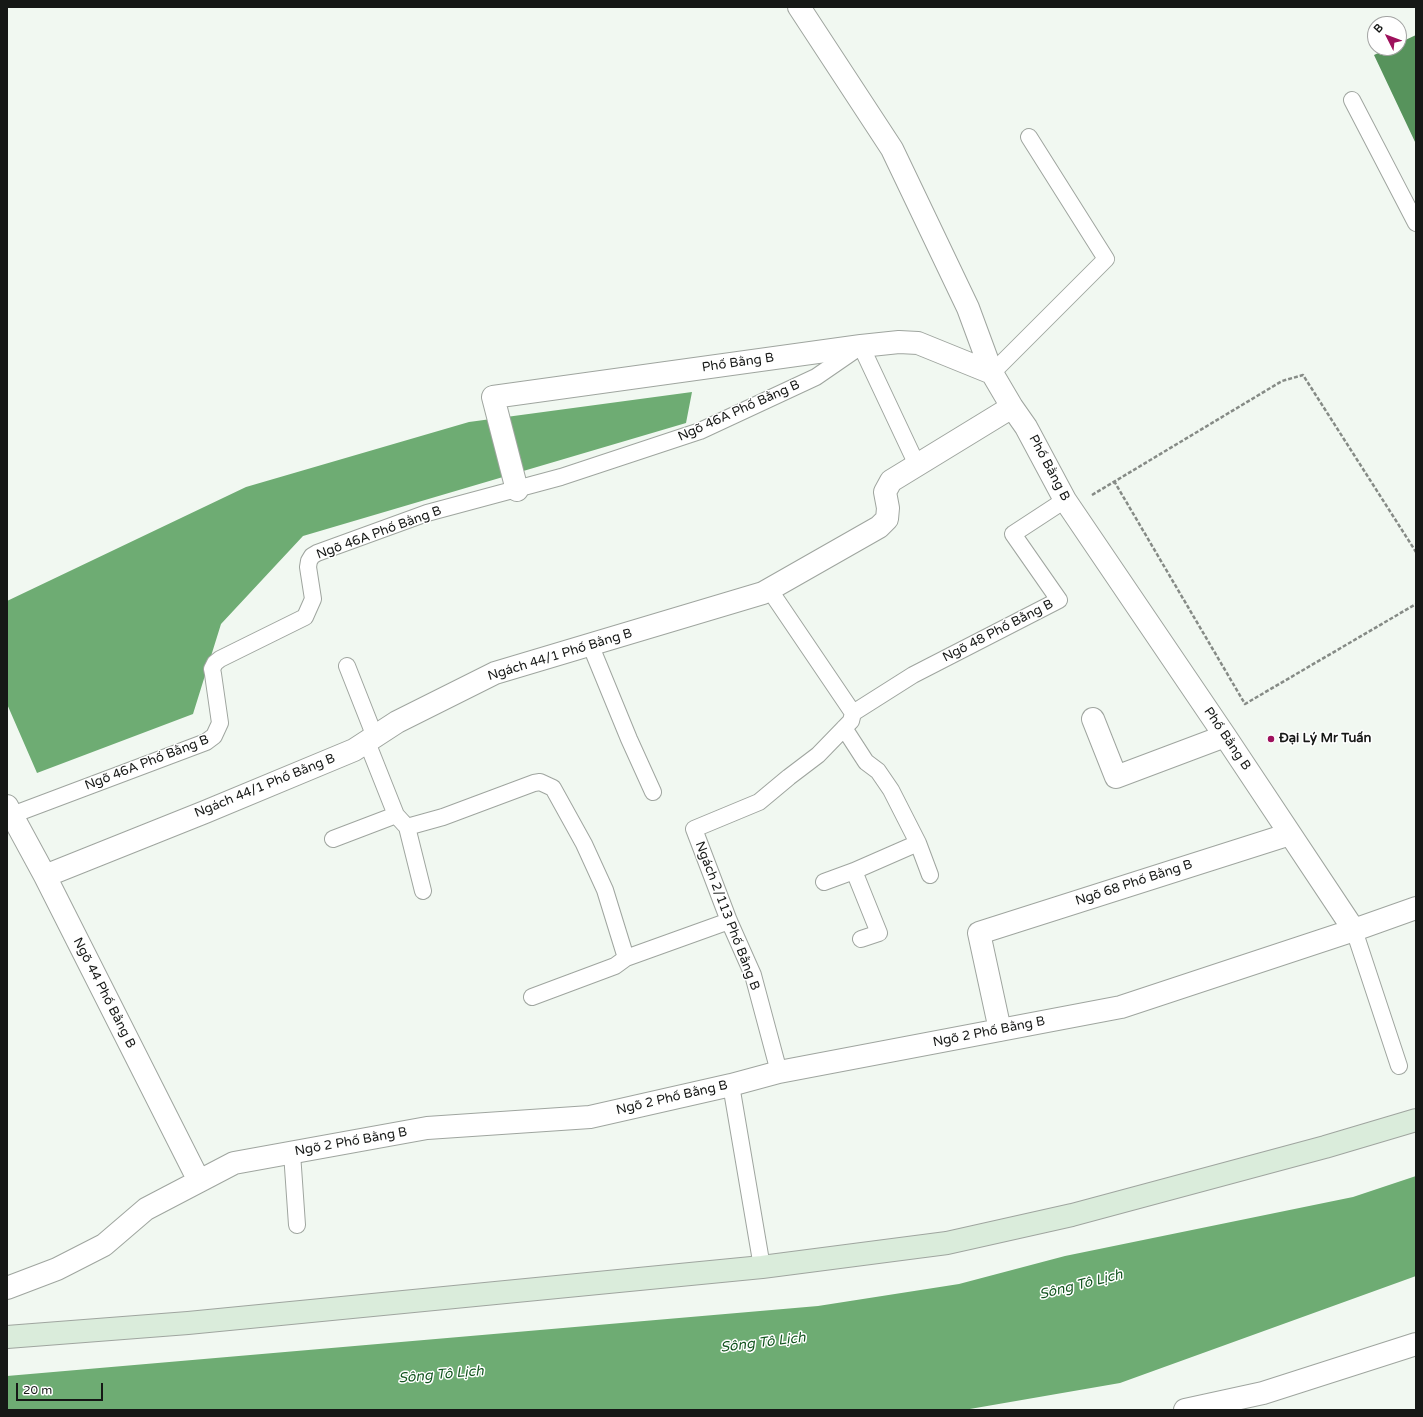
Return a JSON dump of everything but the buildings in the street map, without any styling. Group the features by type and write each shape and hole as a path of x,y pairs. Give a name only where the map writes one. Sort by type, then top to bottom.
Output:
{"street":[{"path":"799,7 892,149 968,308 992,373"},
{"name":"Phố Bằng B","path":"516,486 495,405 861,346 899,342 918,343 992,373 1026,427 1068,504 1354,930"},
{"name":"Ngách 44/1 Phố Bằng B","path":"44,876 354,750 397,722 495,673 763,592 879,527 886,518 888,508 885,492 891,481 1012,407"},
{"path":"1093,719 1116,777 1225,736"},
{"name":"Ngõ 44 Phố Bằng B","path":"9,810 15,839 44,876 199,1181"},
{"name":"Ngõ 68 Phố Bằng B","path":"1000,1030 979,933 1290,834"},
{"path":"1354,930 1416,908"},
{"name":"Ngõ 2 Phố Bằng B","path":"7,1288 57,1269 104,1245 146,1209 234,1162 427,1128 590,1117 731,1085 779,1072 1121,1007 1354,930"},
{"path":"7,1337 188,1323 762,1267 947,1243 1072,1215 1326,1147 1416,1120"},
{"path":"1198,1409 1263,1393 1416,1344"}],"lane":[{"path":"1352,100 1416,223"},
{"path":"992,373 1106,260 1029,137"},
{"path":"861,346 917,465"},
{"name":"Ngõ 46A Phố Bằng B","path":"9,810 206,742 214,736 220,723 212,669 215,663 220,659 305,617 313,599 308,567 312,556 426,513 516,486 561,478 700,431 816,377 861,346"},
{"name":"Ngõ 48 Phố Bằng B","path":"853,713 913,675 1059,600 1012,534 1068,504"},
{"path":"769,589 853,713 851,721 844,728 866,762 875,768 891,790 918,843 930,875"},
{"path":"590,644 629,739 653,792"},
{"path":"348,666 396,815 407,827 423,891"},
{"name":"Ngách 2/113 Phố Bằng B","path":"779,1072 753,975 729,921 694,829 759,802 818,755 844,728"},
{"path":"407,827 443,817 534,783 540,782 553,788 584,844 605,890 626,958"},
{"path":"333,839 396,815"},
{"path":"824,882 854,872 918,843"},
{"path":"854,872 879,933 861,939"},
{"path":"532,997 615,966 626,958 729,921"},
{"path":"1354,930 1399,1066"},
{"path":"731,1085 762,1267"},
{"path":"292,1153 297,1225"}],"path":[{"path":"1068,504 1114,481 1282,381 1303,375 1416,552"},
{"path":"1114,481 1245,704 1416,604"}],"water":[{"path":"692,392 686,423 303,536 221,624 193,714 37,773 7,704 7,601 246,487 469,422"},
{"name":"Sông Tô Lịch","path":"1416,1176 1416,1276 1120,1383 964,1410 7,1410 7,1376 818,1306 959,1284 1065,1256 1353,1197"}],"place":[{"name":"Đại Lý Mr Tuấn","path":"1271,739"}]}
